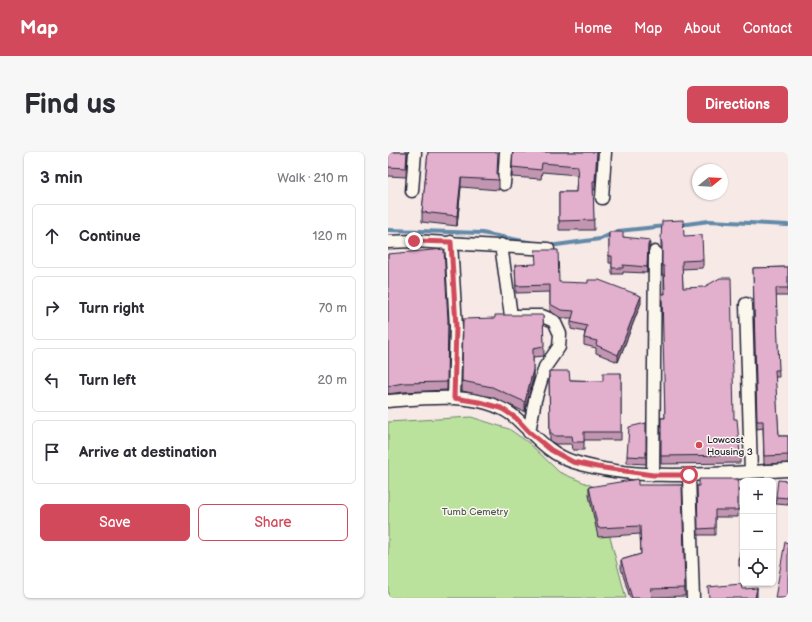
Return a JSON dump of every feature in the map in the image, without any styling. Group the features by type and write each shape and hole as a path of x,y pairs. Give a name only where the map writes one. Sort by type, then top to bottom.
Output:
{"street":[{"path":"412,191 415,152"},
{"path":"504,184 506,152"},
{"path":"602,198 604,152"},
{"path":"388,242 451,242 548,249"},
{"path":"451,242 456,327 454,398"},
{"path":"501,245 511,316 542,316 554,321 560,334 559,347 545,367 535,400 529,432"},
{"path":"653,475 655,252"},
{"path":"746,304 751,472"},
{"path":"388,401 454,398 479,402 501,408 516,418 529,432 551,450 573,462 597,467 653,475 689,475 788,470"},
{"path":"689,475 693,598"}],"green space":[{"name":"Tumb Cemetry","path":"471,417 509,429 529,443 559,472 597,488 626,598 388,598 388,422"}],"building":[{"path":"388,152 407,152 406,168 388,167"},
{"path":"428,152 498,152 497,174 499,180 461,178 457,216 422,212"},
{"path":"513,152 597,152 595,181 593,181 594,220 559,221 559,192 576,192 578,166 542,163 541,170 512,167"},
{"path":"683,220 684,236 702,235 703,260 682,261 683,288 704,287 720,278 731,278 734,419 737,419 740,455 661,456 661,418 665,418 662,294 665,294 664,266 662,266 662,221"},
{"path":"609,232 623,232 623,237 650,240 648,245 647,267 623,265 623,268 612,268 612,256 609,256"},
{"path":"444,249 448,320 447,382 403,383 388,386 388,254"},
{"path":"535,250 558,250 559,282 588,283 588,280 599,280 641,296 618,355 596,345 597,341 584,338 587,326 571,322 574,311 561,310 550,304 550,285 516,286 515,265 536,264"},
{"path":"788,267 788,288 776,288 779,370 775,370 779,436 788,436 788,455 764,456 763,421 757,421 753,268"},
{"path":"495,315 543,315 544,346 533,348 533,370 525,402 492,387 462,381 463,319 495,318"},
{"path":"549,371 569,371 570,380 603,381 603,373 621,373 621,432 584,432 584,442 573,442 572,436 555,436 550,432"},
{"path":"646,423 646,457 627,456 629,427"},
{"path":"638,479 638,485 682,485 685,588 651,589 652,598 632,598 621,560 641,554 640,526 598,528 589,487"},
{"path":"699,479 738,479 738,510 715,510 715,528 698,529 697,486 699,486"},
{"path":"778,480 788,481 788,498 776,497"},
{"path":"785,542 788,543 788,598 775,598"},
{"path":"740,584 742,589 757,588 755,598 709,598 708,587"}],"waterway":[{"path":"679,225 709,221 788,225"},
{"path":"549,246 600,239 618,231 666,226"},
{"path":"388,230 482,233 533,243"}],"place":[{"name":"Lowcost Housing 3","path":"699,445"}],"route":[{"path":"414,241 451,242 456,327 454,398 479,402 501,408 516,418 529,432 551,450 573,462 653,475 689,475"}]}
